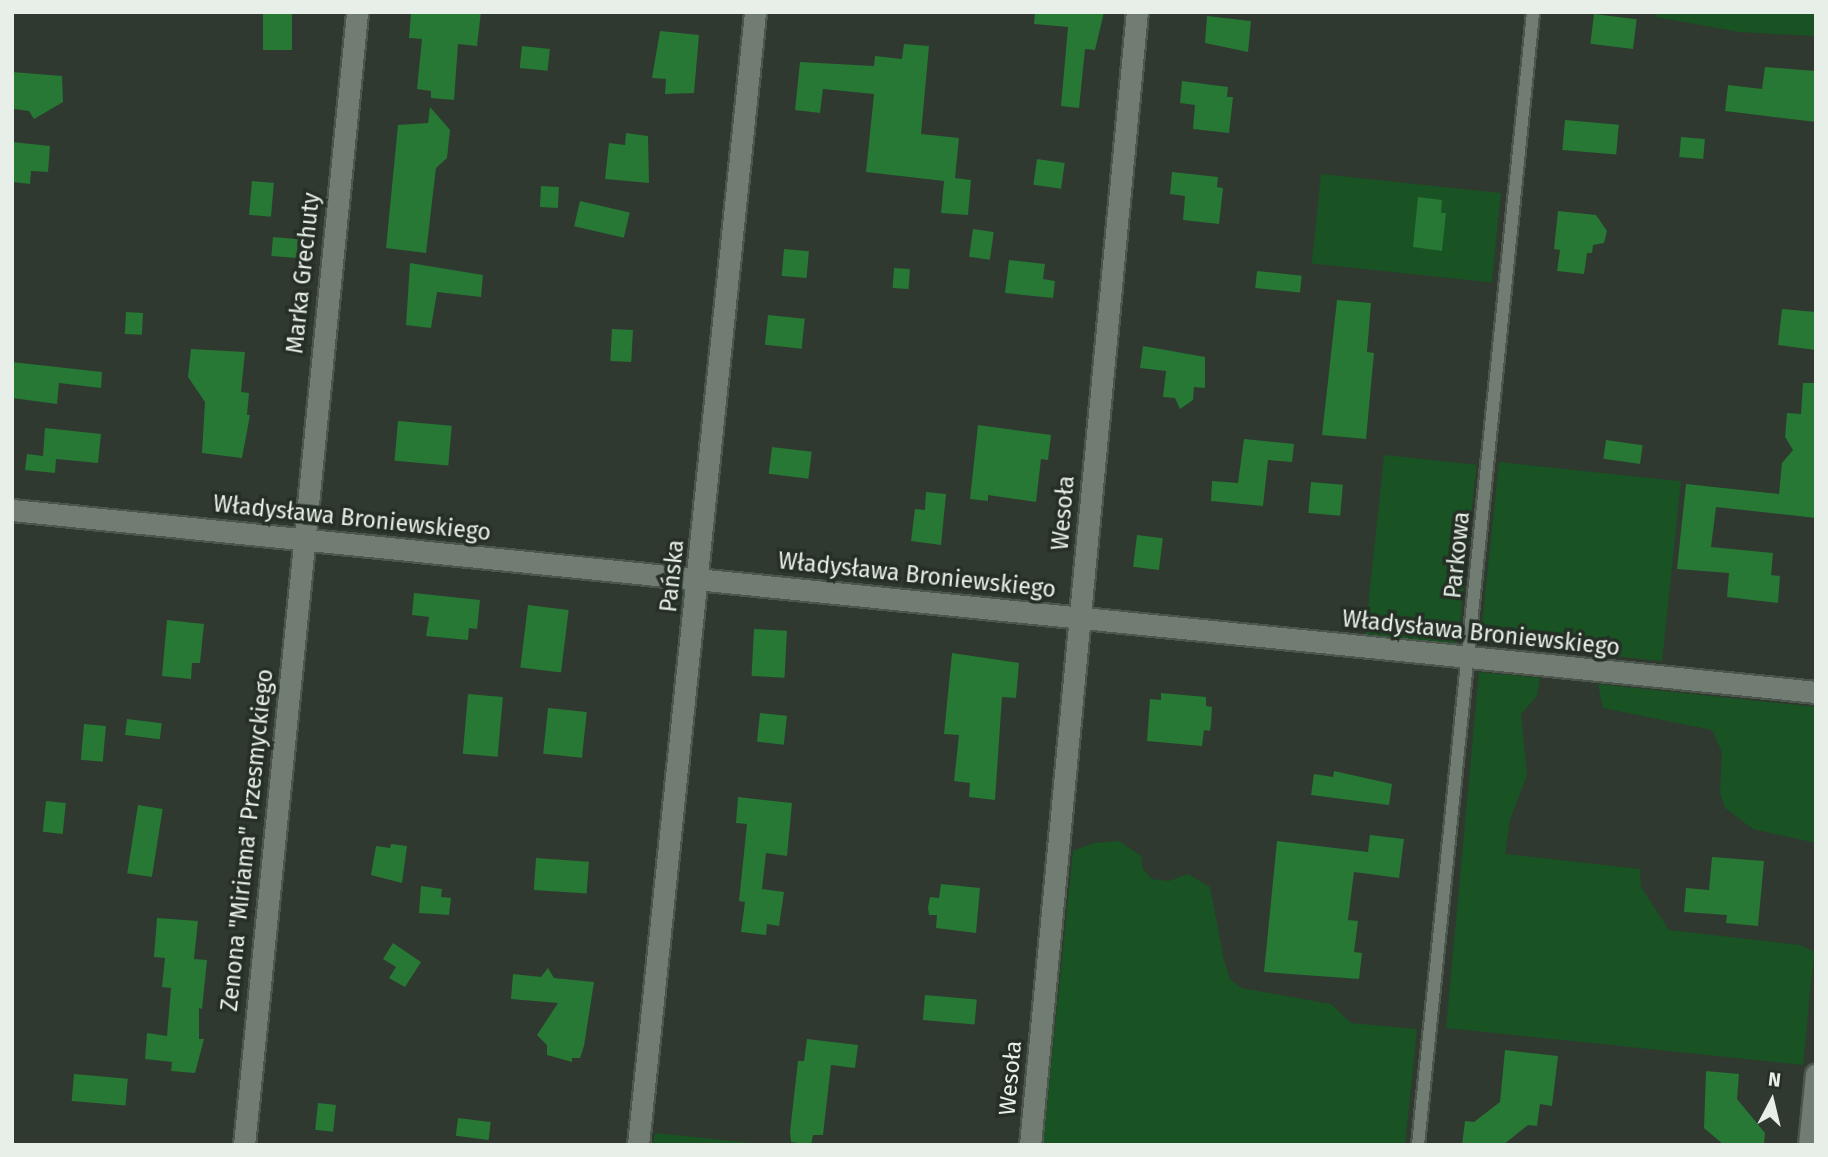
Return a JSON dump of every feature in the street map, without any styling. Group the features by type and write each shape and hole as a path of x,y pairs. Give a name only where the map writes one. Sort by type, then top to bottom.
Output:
{"street":[{"name":"Marka Grechuty","path":"302,540 357,12"},
{"name":"Pańska","path":"638,1145 755,12"},
{"name":"Wesoła","path":"1030,1145 1138,12"},
{"name":"Władysława Broniewskiego","path":"12,510 1816,692"},
{"name":"Zenona \"Miriama\" Przesmyckiego","path":"244,1145 302,540"},
{"path":"1809,1145 1816,1074"}],"lane":[{"name":"Parkowa","path":"1418,1145 1533,12"}],"green space":[{"path":"1656,12 1816,12 1816,36 1739,32 1656,17"},
{"path":"1321,174 1501,193 1492,282 1312,264"},
{"path":"1384,455 1476,465 1458,644 1365,634"},
{"path":"1499,462 1681,481 1662,661 1480,642"},
{"path":"1479,672 1540,678 1537,696 1521,714 1527,775 1510,820 1505,854 1640,869 1641,887 1669,930 1800,945 1814,952 1803,1065 1446,1028"},
{"path":"1598,684 1816,707 1816,843 1753,829 1725,808 1720,793 1722,752 1712,730 1603,708"},
{"path":"1119,841 1141,856 1143,869 1152,879 1169,881 1188,874 1210,887 1224,960 1230,979 1241,988 1331,1004 1351,1023 1417,1029 1405,1145 1043,1145 1073,851 1094,843"},
{"path":"655,1133 770,1145 653,1145"}],"building":[{"path":"263,12 292,12 292,50 263,50"},
{"path":"411,12 481,12 477,46 458,44 454,100 431,98 431,91 417,89 422,39 409,38"},
{"path":"1035,12 1104,12 1095,50 1085,49 1079,108 1061,106 1068,27 1034,24"},
{"path":"1594,14 1637,19 1633,49 1590,44"},
{"path":"1207,16 1251,21 1248,52 1205,43"},
{"path":"660,31 699,35 694,93 665,94 666,79 652,78"},
{"path":"904,44 929,46 921,134 959,138 955,178 971,180 968,215 941,213 944,181 866,172 874,94 823,89 820,113 795,110 800,62 874,66 875,56 902,59"},
{"path":"522,46 550,49 548,71 520,68"},
{"path":"1765,67 1816,71 1816,122 1725,111 1728,85 1762,89"},
{"path":"12,72 62,76 63,102 34,119 29,111 14,109"},
{"path":"1182,81 1228,87 1227,97 1233,97 1229,133 1193,129 1195,105 1180,103"},
{"path":"430,107 450,130 447,158 436,168 426,253 386,248 398,125 428,123"},
{"path":"1565,120 1619,125 1616,155 1562,150"},
{"path":"626,133 648,136 649,183 605,179 609,143 625,145"},
{"path":"1681,137 1705,139 1703,159 1679,157"},
{"path":"12,142 50,146 48,172 31,171 30,184 12,182"},
{"path":"1037,159 1065,163 1061,189 1033,185"},
{"path":"1172,172 1218,177 1217,187 1223,188 1219,224 1183,220 1185,196 1170,194"},
{"path":"252,181 274,183 271,217 249,215"},
{"path":"541,186 559,187 558,208 540,207"},
{"path":"1418,197 1442,200 1441,213 1446,213 1442,251 1413,247"},
{"path":"580,201 630,212 624,238 574,226"},
{"path":"1558,211 1596,215 1607,231 1604,243 1593,245 1592,253 1587,253 1584,274 1557,271 1560,250 1554,249"},
{"path":"973,229 994,232 990,260 969,257"},
{"path":"273,237 298,239 296,258 271,256"},
{"path":"784,249 809,251 807,278 782,276"},
{"path":"1009,260 1045,264 1043,279 1055,281 1053,298 1005,293"},
{"path":"410,263 483,275 481,297 437,292 431,328 406,325"},
{"path":"894,268 910,269 909,289 893,288"},
{"path":"1257,271 1302,276 1300,293 1255,288"},
{"path":"1337,300 1371,303 1367,352 1374,353 1366,439 1322,435"},
{"path":"1782,309 1816,312 1816,350 1778,345"},
{"path":"126,312 143,313 142,335 125,334"},
{"path":"768,315 805,319 802,349 765,345"},
{"path":"612,329 633,330 631,362 610,361"},
{"path":"1143,346 1205,357 1205,388 1194,387 1193,400 1180,409 1175,398 1163,397 1166,371 1140,368"},
{"path":"191,349 245,352 241,392 249,393 247,415 250,415 242,458 202,453 205,402 188,377"},
{"path":"12,362 102,372 101,388 59,383 57,404 12,398"},
{"path":"1803,383 1816,383 1816,518 1716,507 1711,547 1773,553 1771,575 1780,576 1778,603 1727,597 1729,573 1677,569 1686,484 1779,494 1782,463 1793,450 1785,437 1787,413 1801,414"},
{"path":"398,421 452,426 448,466 395,461"},
{"path":"978,425 1051,435 1048,460 1041,459 1036,502 988,495 988,501 970,499"},
{"path":"45,428 101,434 98,463 56,459 55,473 25,470 27,454 43,456"},
{"path":"1244,439 1294,444 1292,462 1268,460 1263,506 1211,501 1212,481 1238,483"},
{"path":"1606,440 1643,445 1640,464 1603,459"},
{"path":"772,447 812,452 808,479 769,474"},
{"path":"1311,482 1343,485 1340,516 1308,513"},
{"path":"926,492 946,494 941,545 911,541 915,509 925,510"},
{"path":"1137,535 1163,538 1159,570 1133,567"},
{"path":"414,593 480,600 477,629 469,628 468,640 426,636 429,617 412,615"},
{"path":"528,605 569,610 561,673 520,668"},
{"path":"167,620 204,624 200,663 192,663 191,679 162,676"},
{"path":"754,629 787,631 784,678 752,676"},
{"path":"952,653 1019,663 1016,698 1002,697 995,800 969,797 970,783 954,781 959,735 944,734"},
{"path":"1161,693 1206,697 1206,706 1212,707 1211,724 1210,731 1204,730 1202,746 1147,741 1150,699 1161,700"},
{"path":"468,694 503,697 498,757 463,754"},
{"path":"548,708 587,712 582,758 543,754"},
{"path":"760,713 787,716 784,745 757,742"},
{"path":"127,719 162,723 160,739 125,735"},
{"path":"84,724 106,726 103,762 81,760"},
{"path":"1334,771 1392,784 1389,805 1311,795 1314,774 1333,777"},
{"path":"738,797 792,803 787,856 766,853 762,889 784,892 779,926 767,924 766,935 741,932 745,902 739,901 747,824 736,823"},
{"path":"46,801 66,803 63,834 43,832"},
{"path":"138,805 163,809 152,877 127,873"},
{"path":"1370,835 1404,839 1399,878 1354,872 1348,920 1358,921 1354,952 1362,953 1359,979 1264,972 1277,841 1368,852"},
{"path":"391,844 407,846 402,883 371,875 376,846 390,848"},
{"path":"1712,857 1764,861 1758,926 1726,923 1727,915 1684,912 1686,888 1709,890"},
{"path":"536,858 589,862 587,894 534,890"},
{"path":"941,884 980,888 976,933 936,928 937,915 929,915 928,907 930,897 939,898"},
{"path":"421,886 442,889 441,897 451,898 449,915 419,913"},
{"path":"157,918 198,921 194,959 207,960 202,1009 199,1008 199,1039 204,1039 195,1073 171,1071 172,1062 145,1059 147,1033 167,1036 171,988 162,987 165,958 154,957"},
{"path":"393,943 421,962 405,987 389,978 396,967 383,959"},
{"path":"548,968 554,978 594,982 584,1046 580,1058 572,1058 572,1062 547,1055 547,1045 537,1035 558,1003 511,999 513,974 541,977"},
{"path":"925,995 977,1000 975,1024 923,1020"},
{"path":"807,1039 858,1045 855,1068 831,1065 823,1135 813,1135 811,1145 791,1142 790,1132 798,1061 804,1061"},
{"path":"1505,1050 1558,1056 1552,1106 1540,1104 1537,1126 1528,1125 1503,1145 1462,1145 1465,1121 1474,1122 1500,1102"},
{"path":"1706,1071 1739,1074 1737,1099 1765,1133 1764,1145 1724,1145 1704,1128"},
{"path":"74,1074 128,1079 125,1106 72,1101"},
{"path":"318,1103 336,1105 333,1132 315,1130"},
{"path":"458,1118 491,1122 489,1140 456,1136"}]}
